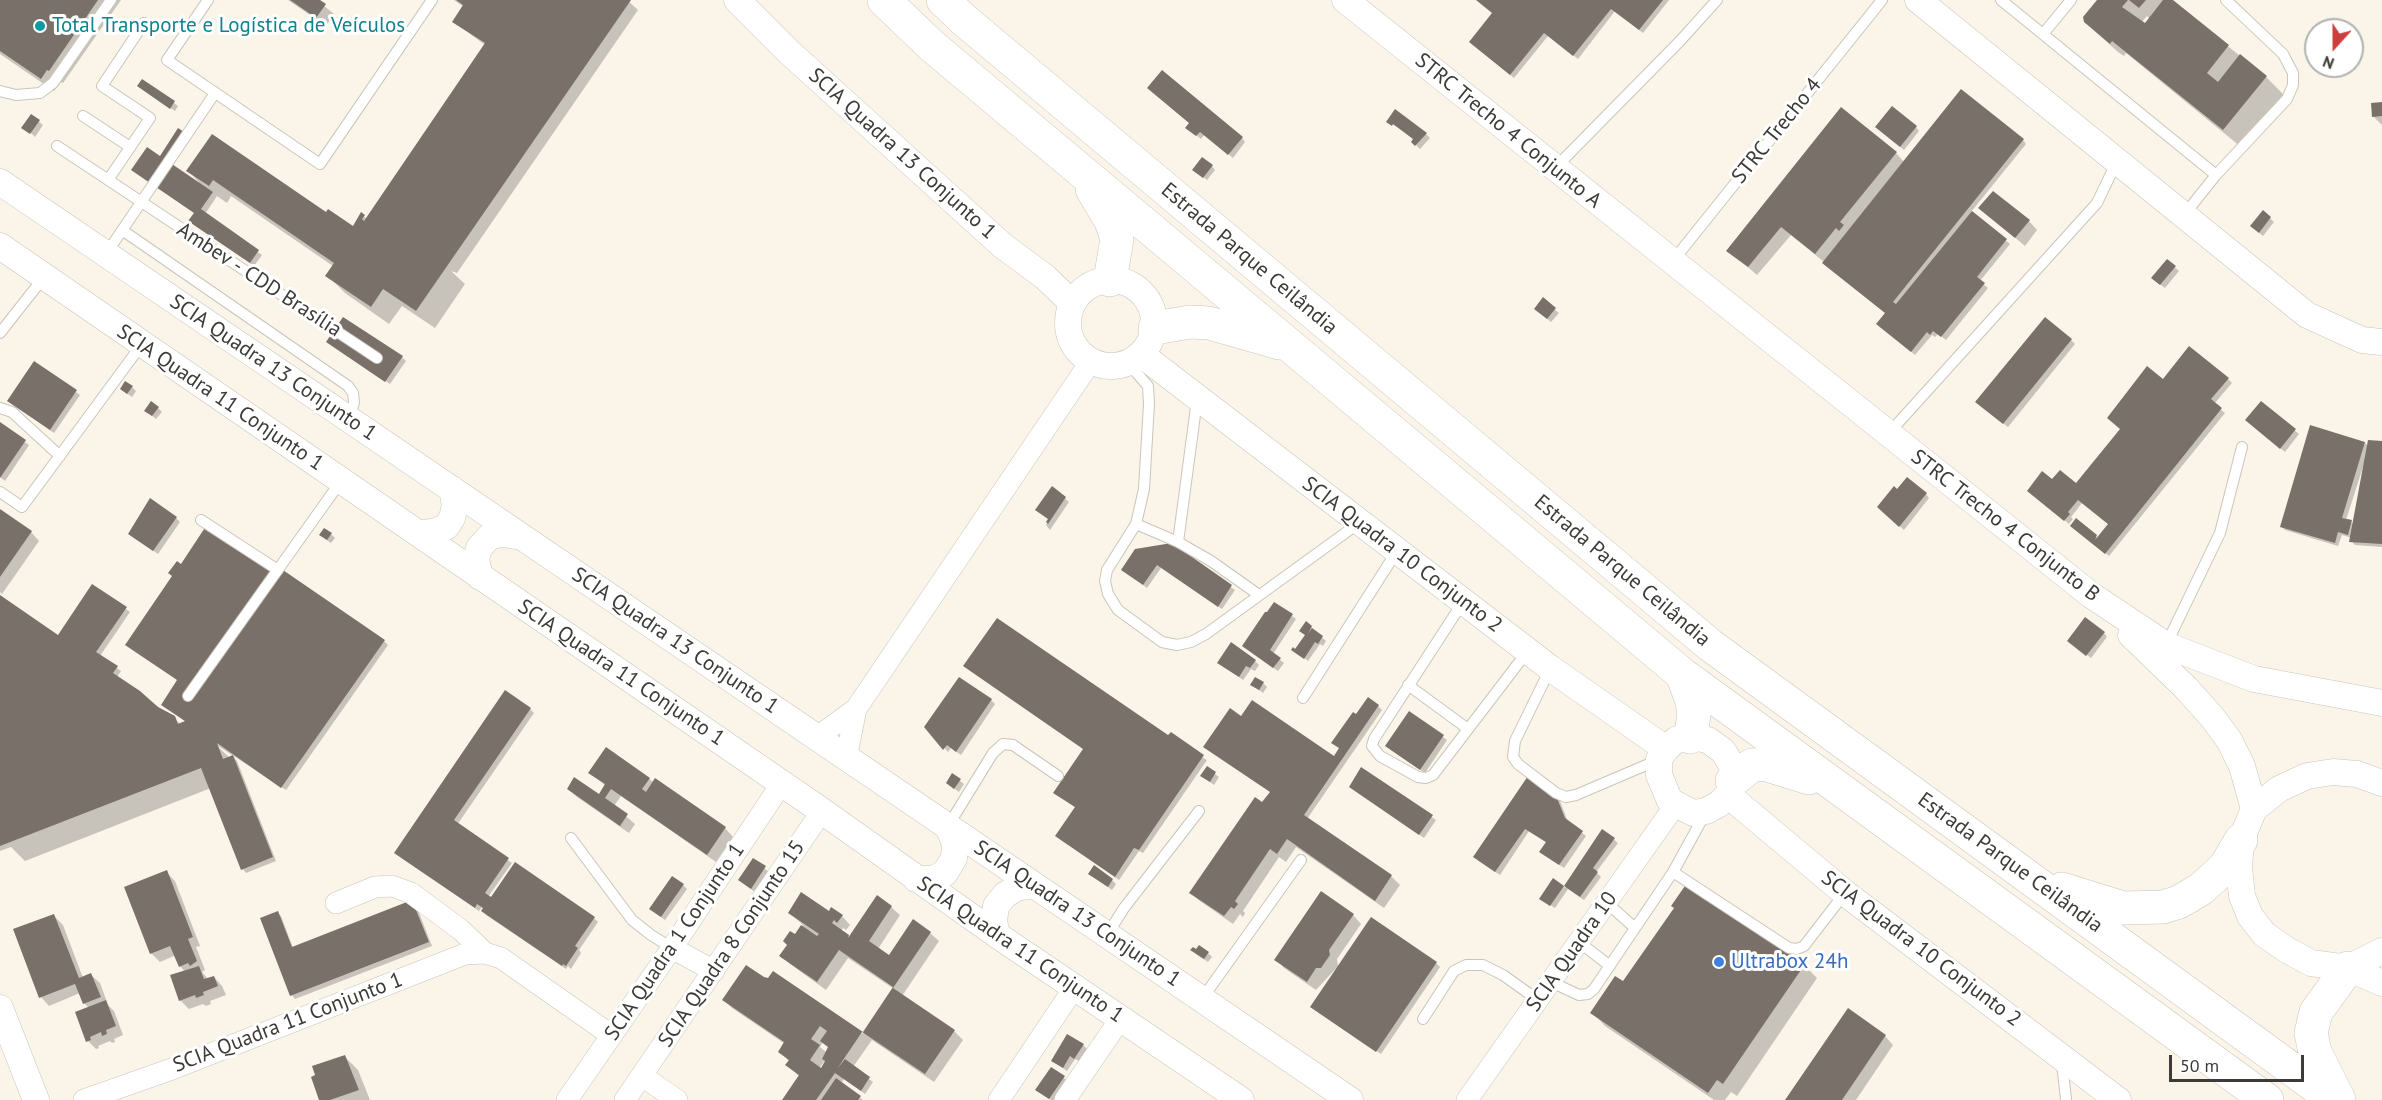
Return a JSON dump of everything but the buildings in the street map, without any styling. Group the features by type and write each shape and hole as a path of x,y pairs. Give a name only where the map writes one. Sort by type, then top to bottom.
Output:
{"highway":[{"name":"Estrada Parque Ceilândia","path":"884,0 932,45 1682,674 2261,1098"},
{"name":"Estrada Parque Ceilândia","path":"943,0 1710,645 2334,1100"},
{"path":"1080,170 1111,221 1117,239 1110,280"},
{"path":"1142,349 1190,322 1209,323 1290,346"},
{"path":"1672,748 1694,716 1692,701 1682,674"},
{"path":"1730,788 1752,765 1764,764 1809,777 1859,803"},
{"path":"2031,879 2123,908 2163,907 2179,902 2201,889 2225,867 2241,840"},
{"path":"2338,1100 2315,1052 2311,1033 2316,1012 2348,968"}],"street":[{"name":"SCIA Quadra 13 Conjunto 1","path":"737,0 789,52 1003,246 1045,278 1072,303"},
{"name":"STRC Trecho 4 Conjunto A","path":"1345,0 1672,263"},
{"path":"1918,0 2307,315 2362,340 2382,342"},
{"name":"SCIA Quadra 13 Conjunto 1","path":"0,182 1350,1100"},
{"name":"SCIA Quadra 11 Conjunto 1","path":"0,246 782,783 1074,988 1241,1100"},
{"name":"STRC Trecho 4 Conjunto B","path":"1672,263 2091,595 2166,645 2254,679 2382,703"},
{"path":"1110,280 1128,283 1144,294 1153,310 1142,349 1113,367 1098,365 1077,350 1071,339 1068,318 1072,303 1083,290 1097,282 1110,280"},
{"name":"SCIA Quadra 10 Conjunto 2","path":"1142,349 1197,398 1550,668 1672,748"},
{"path":"816,738 856,709 1091,361"},
{"path":"419,534 446,527 452,518 455,506 452,489"},
{"path":"480,577 476,559 479,548 490,536 504,534 523,537"},
{"path":"2091,595 2186,688 2212,717 2229,740 2242,766 2254,809"},
{"path":"846,759 856,709"},
{"path":"1708,741 1724,751 1733,767 1730,788 1706,811 1693,813 1670,801 1660,782 1672,748 1708,741"},
{"path":"2382,783 2357,774 2333,772 2307,776 2279,789 2254,809 2241,840 2239,868 2242,896 2250,916 2264,934 2311,963 2348,968 2382,983"},
{"name":"SCIA Quadra 1 Conjunto 1","path":"567,1100 782,783"},
{"name":"SCIA Quadra 10 Conjunto 2","path":"1730,788 1845,893 2118,1100"},
{"name":"SCIA Quadra 10","path":"1467,1100 1676,804"},
{"name":"SCIA Quadra 8 Conjunto 15","path":"626,1100 822,811"},
{"path":"916,879 933,879 945,873 954,858 956,844 948,826"},
{"path":"997,935 994,921 996,906 1005,895 1016,888 1033,885"},
{"path":"336,903 375,887 392,886 411,893 461,930 485,953 501,958 611,1035"},
{"path":"672,948 714,971"},
{"path":"2348,968 2382,951"},
{"name":"SCIA Quadra 11 Conjunto 1","path":"84,1100 172,1069 465,954 485,953"},
{"path":"999,1100 1074,988"},
{"path":"0,1008 36,1100"},
{"path":"1065,1100 1121,1018"},
{"path":"642,1076 676,1100"}],"lane":[{"path":"0,91 16,95 40,93 53,83 111,0"},
{"path":"208,0 167,60 320,164 432,0"},
{"path":"1554,169 1680,41 1717,0"},
{"name":"STRC Trecho 4","path":"1672,263 1882,0"},
{"path":"2001,0 2216,175"},
{"path":"2043,34 2071,0"},
{"path":"2184,215 2216,175 2287,99 2293,85 2292,73 2283,54 2226,0"},
{"path":"108,180 150,118 102,86 144,23"},
{"path":"106,254 215,93"},
{"path":"83,116 130,147"},
{"name":"Ambev - CDD Brasília","path":"57,147 377,358"},
{"path":"1887,435 2097,202 2117,160"},
{"path":"122,230 348,386 353,393 354,402 350,420"},
{"path":"0,333 45,277"},
{"path":"0,492 22,507 142,344"},
{"path":"1142,349 1149,404 1144,489 1136,524 1107,570 1105,581 1108,594 1118,610 1162,642 1177,645 1191,642 1360,523"},
{"path":"1179,542 1197,398"},
{"path":"0,408 12,412 60,456"},
{"path":"2166,645 2220,532 2242,447"},
{"path":"188,696 341,480"},
{"path":"201,520 278,570"},
{"path":"1136,524 1179,542 1211,561 1259,595"},
{"path":"1303,698 1397,551"},
{"path":"1463,602 1374,739 1372,746 1380,756 1411,775 1426,778 1433,775 1528,651"},
{"path":"1550,668 1515,741 1513,757 1518,764 1556,793 1566,797 1576,795 1672,748"},
{"path":"1408,685 1468,729"},
{"path":"948,826 997,747 1003,744 1012,745 1058,776"},
{"path":"1107,935 1124,908 1199,811"},
{"path":"1551,982 1579,995 1588,994 1594,989 1673,872 1706,811"},
{"path":"572,838 632,920 672,948"},
{"path":"1202,999 1301,860"},
{"path":"1673,872 1789,948 1797,949 1804,946 1845,893"},
{"path":"1606,903 1635,928"},
{"path":"1579,942 1610,966"},
{"path":"1423,1019 1454,970 1466,964 1483,965 1503,975 1538,1000"},
{"path":"2061,1056 2066,1100"}],"place":[{"name":"Total Transporte e Logística de Veículos","path":"40,26"},
{"name":"Ultrabox 24h","path":"1719,962"}]}
